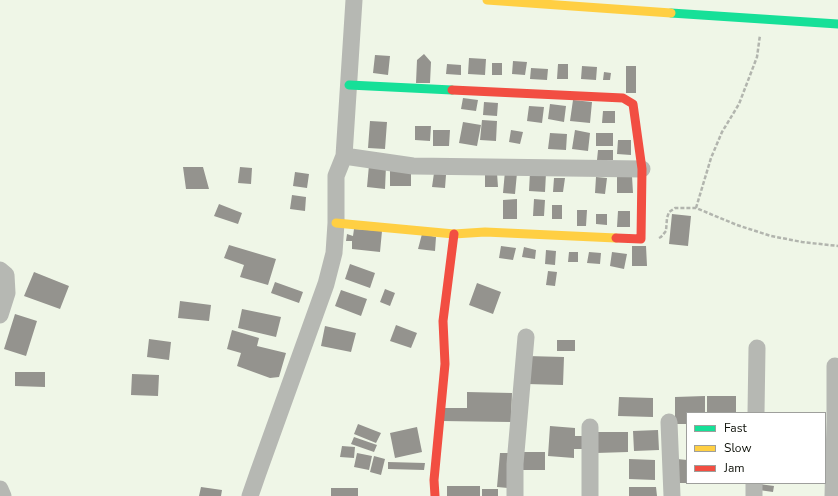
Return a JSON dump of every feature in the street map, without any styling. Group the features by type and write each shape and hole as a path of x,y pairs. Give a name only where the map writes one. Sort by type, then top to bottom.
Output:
{"street":[{"path":"250,496 326,284 334,253 336,223 336,176 344,156 354,0"},
{"path":"486,0 838,24"},
{"path":"336,223 454,234 485,232 641,239 642,169 633,104 623,98 349,85"},
{"path":"344,156 413,166 642,169"},
{"path":"435,496 434,480 444,364 443,321 454,234"},
{"path":"0,270 6,275 7,293 0,315"},
{"path":"515,496 515,464 526,337"},
{"path":"756,412 757,348"},
{"path":"833,496 836,366"},
{"path":"669,422 672,496"},
{"path":"590,428 590,496"},
{"path":"754,484 754,496"},
{"path":"0,489 3,496"}],"path":[{"path":"696,208 711,158 722,132 740,104 757,57 763,18"},
{"path":"641,239 655,239 661,237 666,230 669,212 675,208 696,208 737,225 771,236 802,242 838,246"}],"building":[{"path":"424,54 431,62 430,83 416,83 417,60"},
{"path":"375,55 390,56 388,75 373,73"},
{"path":"469,58 486,59 485,75 468,74"},
{"path":"513,61 527,62 525,75 512,74"},
{"path":"492,63 502,63 502,75 492,75"},
{"path":"447,64 461,65 461,75 446,74"},
{"path":"558,64 568,64 568,79 557,79"},
{"path":"582,66 597,67 596,80 581,79"},
{"path":"626,66 636,66 636,93 626,93"},
{"path":"531,68 548,69 547,80 530,79"},
{"path":"604,72 611,73 610,80 603,80"},
{"path":"463,98 478,100 476,111 461,109"},
{"path":"573,100 592,102 590,123 570,121"},
{"path":"484,102 498,103 497,116 483,115"},
{"path":"550,104 566,106 564,122 548,119"},
{"path":"529,106 544,107 542,123 527,121"},
{"path":"603,111 615,111 615,123 602,123"},
{"path":"482,120 497,121 496,141 480,140"},
{"path":"370,121 387,122 385,149 368,148"},
{"path":"463,122 481,125 477,146 459,143"},
{"path":"415,126 431,126 430,141 415,140"},
{"path":"433,130 450,130 449,146 433,146"},
{"path":"511,130 523,132 520,144 509,142"},
{"path":"575,130 590,133 588,151 572,149"},
{"path":"550,133 567,134 566,150 548,149"},
{"path":"596,133 613,133 613,146 596,146"},
{"path":"618,140 631,140 631,155 617,154"},
{"path":"598,150 613,150 613,160 597,160"},
{"path":"369,165 386,166 385,189 367,187"},
{"path":"183,167 203,167 209,189 186,189"},
{"path":"240,167 252,168 251,184 238,183"},
{"path":"390,169 411,169 411,186 390,186"},
{"path":"505,171 517,173 515,194 503,193"},
{"path":"295,172 309,174 307,188 293,186"},
{"path":"530,172 546,173 545,192 529,191"},
{"path":"434,173 446,175 445,188 432,187"},
{"path":"497,173 498,187 485,187 485,174"},
{"path":"617,176 632,176 633,193 617,193"},
{"path":"596,177 607,178 605,194 595,193"},
{"path":"554,178 565,178 563,192 553,192"},
{"path":"292,195 306,197 305,211 290,209"},
{"path":"517,199 517,219 503,219 503,200"},
{"path":"534,199 545,200 544,216 533,216"},
{"path":"219,204 242,213 238,224 214,216"},
{"path":"552,205 562,205 562,219 552,219"},
{"path":"577,210 587,210 586,226 577,226"},
{"path":"618,211 630,211 630,227 617,227"},
{"path":"596,214 607,214 607,225 596,224"},
{"path":"672,214 691,216 688,246 669,244"},
{"path":"354,229 382,231 380,252 352,249 352,241 346,241 347,234 353,236"},
{"path":"422,234 436,237 435,251 418,249"},
{"path":"229,245 276,259 268,285 240,277 244,265 224,258"},
{"path":"501,246 516,248 513,260 499,258"},
{"path":"632,246 646,246 647,266 632,266"},
{"path":"524,247 536,250 535,259 522,257"},
{"path":"546,250 556,251 555,265 545,264"},
{"path":"569,252 578,252 578,262 568,262"},
{"path":"589,252 601,253 600,264 587,263"},
{"path":"612,252 627,254 624,269 610,266"},
{"path":"350,264 375,273 370,288 345,279"},
{"path":"548,271 557,272 555,286 546,285"},
{"path":"34,272 69,286 60,309 24,296"},
{"path":"275,282 303,292 299,303 271,293"},
{"path":"477,283 501,292 493,314 469,305"},
{"path":"385,289 395,293 390,306 380,302"},
{"path":"341,290 367,299 361,316 335,306"},
{"path":"180,301 211,305 209,321 178,318"},
{"path":"242,309 281,317 276,337 238,328"},
{"path":"15,314 37,321 26,356 4,349"},
{"path":"396,325 417,333 411,348 390,341"},
{"path":"325,326 356,333 351,352 321,346"},
{"path":"232,330 259,338 257,346 286,353 279,377 270,378 237,366 241,353 227,349"},
{"path":"149,339 171,342 169,360 147,357"},
{"path":"557,340 575,340 575,351 557,351"},
{"path":"527,356 564,357 563,385 527,384"},
{"path":"15,372 45,372 45,387 15,386"},
{"path":"132,374 159,375 158,396 131,395"},
{"path":"467,392 512,393 511,422 442,421 442,408 467,408"},
{"path":"705,396 705,412 686,412 686,424 675,424 675,397"},
{"path":"707,396 736,396 736,412 707,412"},
{"path":"619,397 653,398 653,417 618,416"},
{"path":"358,424 381,433 376,443 354,434"},
{"path":"550,426 575,428 575,436 586,436 585,449 574,449 574,458 548,456"},
{"path":"417,427 422,452 395,458 390,433"},
{"path":"658,430 659,450 634,451 633,431"},
{"path":"595,432 628,432 628,452 596,453"},
{"path":"354,437 377,445 374,452 351,444"},
{"path":"342,446 355,447 354,458 340,457"},
{"path":"522,452 545,452 545,470 522,470"},
{"path":"357,453 372,456 369,470 354,467"},
{"path":"500,453 511,453 508,488 497,487"},
{"path":"374,456 385,459 381,475 370,472"},
{"path":"629,459 655,460 655,480 629,479"},
{"path":"677,459 686,460 686,483 677,483"},
{"path":"388,462 425,463 424,470 388,469"},
{"path":"759,484 774,486 773,492 759,490"},
{"path":"447,486 480,486 480,496 447,496"},
{"path":"201,487 222,490 221,496 199,496"},
{"path":"629,487 656,487 657,496 629,496"},
{"path":"331,488 358,488 358,496 331,496"},
{"path":"482,489 498,489 498,496 482,496"}],"traffic: fast":[{"path":"671,13 838,24"},
{"path":"349,85 452,90"}],"traffic: slow":[{"path":"487,0 671,13"},
{"path":"336,223 454,234 485,232 616,238"}],"traffic: jam":[{"path":"452,90 623,98 633,104 642,169 641,239 616,238"},
{"path":"435,496 434,480 445,364 443,321 454,234"}]}
